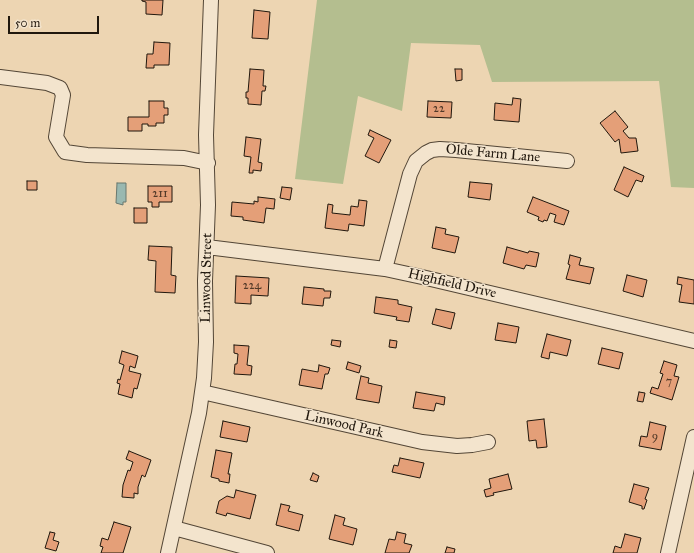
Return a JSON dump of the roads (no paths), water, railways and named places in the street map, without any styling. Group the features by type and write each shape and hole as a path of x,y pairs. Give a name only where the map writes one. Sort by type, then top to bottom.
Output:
{"street":[{"name":"Linwood Street","path":"168,553 199,413 206,342 205,281 208,164 206,129 211,0"},
{"path":"0,77 47,83 60,88 63,95 56,137 65,152 87,155 184,158 208,164"},
{"name":"Olde Farm Lane","path":"385,269 410,174 416,161 426,153 440,149 567,161"},
{"name":"Highfield Drive","path":"207,247 385,269 694,341"},
{"name":"Linwood Park","path":"202,392 422,442 457,446 488,442"},
{"path":"668,553 694,441"},
{"path":"174,528 267,553"}],"water":[{"path":"117,183 126,183 126,202 123,202 123,205 116,203"}]}
